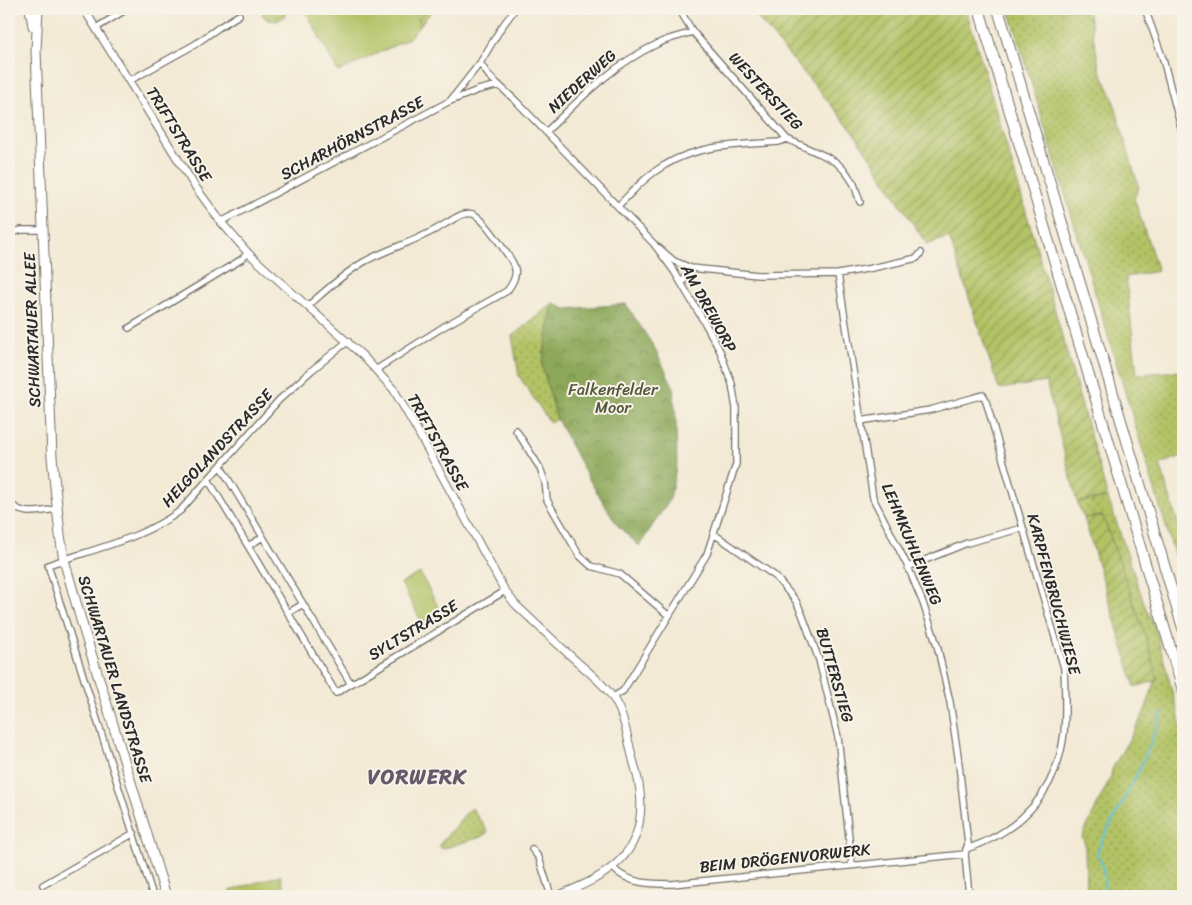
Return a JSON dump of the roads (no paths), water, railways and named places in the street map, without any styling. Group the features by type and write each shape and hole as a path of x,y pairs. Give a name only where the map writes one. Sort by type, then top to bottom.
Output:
{"highway":[{"path":"979,9 1183,690"},
{"path":"998,9 1183,628"}],"main road":[{"name":"SCHWARTAUER ALLEE","path":"30,9 36,38"},
{"name":"SCHWARTAUER ALLEE","path":"38,9 36,38 52,457 64,560"},
{"name":"SCHWARTAUER LANDSTRASSE","path":"64,560 166,896"}],"street":[{"name":"TRIFTSTRASSE","path":"84,9 194,185 221,222 248,253 348,341 377,369 394,390 418,430 504,591 515,604 613,697 621,714 640,792 638,828 632,844 613,868 586,884 556,896"},
{"path":"96,28 127,9"},
{"path":"449,102 480,63 515,9"},
{"name":"WESTERSTIEG","path":"679,9 693,32 787,139 837,163 854,184 860,202"},
{"path":"1145,9 1163,59 1183,135"},
{"path":"129,81 194,45 240,15"},
{"name":"NIEDERWEG","path":"546,132 618,65 659,43 693,32"},
{"name":"AM DREWORP","path":"480,63 489,76 654,244 682,283 720,351 732,384 736,408 736,464 707,554 622,691 613,697"},
{"name":"SCHARHÖRNSTRASSE","path":"221,222 449,102 478,90 499,85"},
{"path":"618,206 648,178 678,157 696,151 779,142 787,139"},
{"path":"308,306 362,263 440,228 461,215 474,214 478,217 516,267 513,284 507,291 443,327 377,369"},
{"path":"9,233 22,230 44,230"},
{"path":"654,244 674,261 691,268 758,275 838,274 917,258 921,253"},
{"path":"129,328 242,259 248,253"},
{"path":"682,283 691,268"},
{"name":"LEHMKUHLENWEG","path":"838,274 873,498 908,567 923,603 937,645 950,702 968,844 965,852 969,896"},
{"name":"HELGOLANDSTRASSE","path":"64,560 136,535 166,521 180,511 279,400 348,341"},
{"name":"KARPFENBRUCHWIESE","path":"860,421 930,410 983,395 1064,668 1066,704 1064,734 1060,756 1052,777 1035,805 1014,826 965,852"},
{"path":"516,430 540,468 545,482 547,500 578,555 591,566 620,574 669,616"},
{"path":"221,467 351,684"},
{"path":"208,481 288,613 303,604"},
{"path":"9,501 19,511 26,513 57,509"},
{"path":"908,567 967,543 1023,528"},
{"name":"BUTTERSTIEG","path":"714,534 776,576 796,602 805,622 824,676 838,737 852,865"},
{"path":"248,546 262,537"},
{"name":"SCHWARTAUER LANDSTRASSE","path":"64,560 48,565 153,896"},
{"name":"SYLTSTRASSE","path":"288,613 336,693 504,591"},
{"path":"43,885 134,833"},
{"path":"532,849 539,858 551,896"},
{"name":"BEIM DRÖGENVORWERK","path":"613,868 626,878 641,882 672,884 965,852"}],"waterway":[{"path":"1104,896 1105,880 1097,854 1101,842 1142,763 1161,713"}],"district":[{"name":"VORWERK","path":"417,777"}],"park label":[{"name":"Falkenfelder Moor","path":"613,398"}]}
